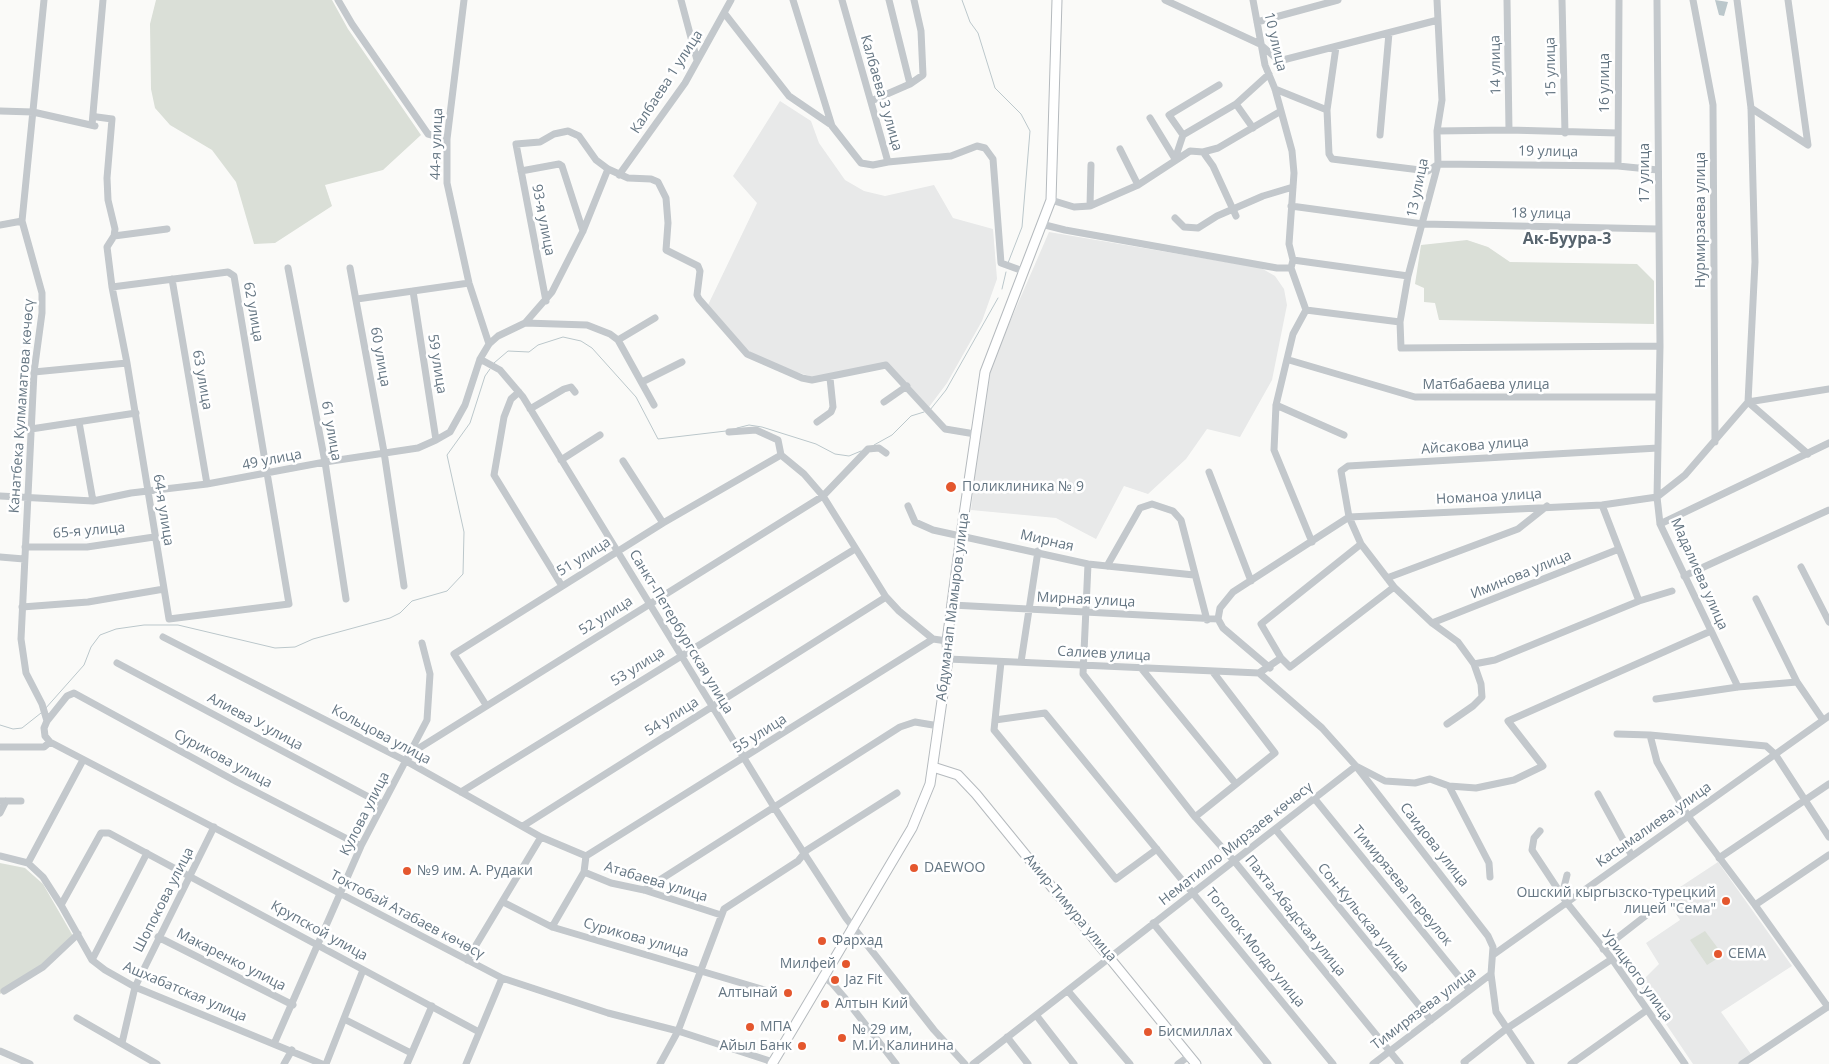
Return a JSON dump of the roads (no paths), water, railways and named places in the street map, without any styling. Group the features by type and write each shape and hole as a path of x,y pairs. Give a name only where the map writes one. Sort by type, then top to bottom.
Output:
{"main road":[{"name":"Абдуманап Мамыров улица","path":"772,1063 920,811 930,784 948,659 947,640 961,535 985,372 1051,200 1057,0"},
{"name":"Амир-Тимура улица","path":"933,767 958,775 1110,957 1196,1064"}],"street":[{"name":"Канатбека Кулмаматова көчөсү","path":"44,0 22,221 42,293 42,313 34,372 21,638 26,673 42,704 46,719 45,736 50,742"},
{"path":"0,111 33,112 94,125 103,0"},
{"path":"338,0 352,24 428,134 447,139"},
{"name":"44-я улица","path":"464,0 447,139 447,183 469,283 489,344"},
{"path":"681,0 697,60"},
{"name":"Калбаева 1 улица","path":"619,175 671,104 725,14 731,0"},
{"path":"793,0 830,124"},
{"name":"Калбаева 3 улица","path":"842,0 888,162 929,160 951,156 977,146 986,148 993,159 1001,263 1023,271"},
{"path":"889,0 910,84"},
{"path":"871,101 910,84 923,75 921,31 914,0"},
{"path":"1164,0 1260,44 1279,61 1438,20"},
{"name":"10 улица","path":"1253,0 1260,44 1292,151 1293,187 1289,244 1292,264 1306,310"},
{"path":"1257,22 1338,0"},
{"name":"13 улица","path":"1437,0 1442,100 1437,131 1438,164 1408,276 1400,322 1401,348 1660,346"},
{"name":"14 улица","path":"1507,0 1509,130"},
{"name":"15 улица","path":"1562,0 1565,133"},
{"name":"16 улица","path":"1618,0 1618,166"},
{"name":"17 улица","path":"1657,0 1660,346"},
{"name":"Нурмирзаева улица","path":"1693,0 1713,105 1714,442"},
{"path":"1737,0 1751,108 1755,262 1748,402"},
{"path":"1751,108 1808,144 1788,0"},
{"path":"725,14 788,96 830,124 861,163 873,165 888,162"},
{"path":"1380,135 1389,33"},
{"path":"1275,89 1327,110 1336,47"},
{"path":"1175,159 1183,136 1236,104 1269,74"},
{"path":"1183,136 1169,115 1219,85"},
{"path":"1236,104 1253,128"},
{"name":"19 улица","path":"1327,110 1329,154 1332,159 1428,171 1438,164 1618,166 1658,170"},
{"path":"1051,200 1074,207 1090,206 1138,185 1160,172 1175,159 1190,151 1203,152 1218,148 1281,111"},
{"path":"97,117 112,119 107,178 108,200 115,229 114,236 167,229"},
{"path":"1150,118 1175,159"},
{"path":"1437,131 1509,130 1618,133"},
{"name":"93-я улица","path":"546,301 516,144 540,142 554,134 568,131 579,136 596,160 608,169"},
{"path":"1120,149 1138,185"},
{"path":"1203,152 1235,212"},
{"path":"521,171 559,164 562,166 583,231"},
{"path":"1090,206 1091,165"},
{"path":"489,344 498,336 526,323 546,301 583,231 608,169 619,175 651,179 658,182 666,198 668,223 666,250 698,266 700,271 697,295 699,299 747,354 802,378 812,380 886,366 945,428 975,434"},
{"path":"1175,218 1184,227 1198,228 1272,193 1293,187"},
{"name":"18 улица","path":"1291,206 1423,224 1658,229"},
{"path":"0,225 22,221"},
{"path":"1041,224 1277,268 1292,264 1408,276"},
{"name":"64-я улица","path":"114,236 107,247 112,287 136,413 154,537 169,619 289,604"},
{"name":"61 улица","path":"288,268 325,462 346,599"},
{"name":"60 улица","path":"350,268 384,452 404,586"},
{"name":"62 улица","path":"112,287 228,272 234,276 289,604"},
{"name":"63 улица","path":"172,279 207,484"},
{"path":"357,299 469,283"},
{"name":"59 улица","path":"413,291 436,440"},
{"path":"1312,542 1274,450 1276,405 1289,360 1293,334 1306,310 1400,322"},
{"path":"618,340 655,318"},
{"path":"526,323 587,324 601,329 618,340 654,406"},
{"name":"49 улица","path":"0,496 93,501 131,493 207,484 325,462 418,448 450,432 465,405 480,359 489,344"},
{"name":"Мадалиева улица","path":"1660,346 1657,497 1660,524 1738,687"},
{"name":"Санкт-Петербургская улица","path":"480,359 500,370 519,392 774,807 846,918 934,1030 965,1064"},
{"name":"Матбабаева улица","path":"1289,360 1415,397 1658,397"},
{"path":"34,372 127,362"},
{"path":"642,382 682,362"},
{"path":"817,422 831,412 833,407 830,378"},
{"path":"884,402 907,386"},
{"path":"530,409 564,389 571,387 575,392"},
{"path":"1748,402 1829,389"},
{"path":"519,392 512,399 504,418 494,475 562,586"},
{"path":"1748,402 1808,454"},
{"name":"Номаноа улица","path":"1349,517 1547,506 1602,505 1657,497 1685,475 1748,402"},
{"path":"1276,405 1344,435"},
{"path":"31,429 136,413"},
{"path":"79,422 93,501"},
{"path":"729,432 756,430 772,435 778,440 781,455 804,474 823,496 886,597 899,611 933,639 947,640"},
{"path":"561,460 600,435"},
{"path":"1660,524 1829,443"},
{"name":"52 улица","path":"406,761 416,750 486,705 823,496 868,449 879,448 886,453"},
{"name":"Айсакова улица","path":"1349,517 1341,472 1348,466 1658,448"},
{"name":"51 улица","path":"486,705 454,654 663,523 781,455"},
{"path":"623,460 663,523"},
{"path":"1209,472 1251,581"},
{"path":"1107,566 1140,508 1152,504 1174,511 1181,520 1207,620"},
{"path":"1602,505 1639,601"},
{"name":"Мирная","path":"908,506 915,522 933,530 1038,551 1088,564 1194,575"},
{"path":"1387,578 1518,529 1547,506"},
{"path":"1684,576 1829,510"},
{"path":"1270,668 1223,628 1218,619 1220,608 1233,592 1349,517 1361,544 1394,587 1432,623 1458,642 1474,664 1481,684 1482,697 1468,710 1446,724"},
{"name":"65-я улица","path":"25,547 86,547 154,537"},
{"path":"1361,544 1261,624 1282,658 1290,667 1394,587"},
{"name":"53 улица","path":"461,792 855,549"},
{"name":"Иминова улица","path":"1432,623 1619,549"},
{"path":"1022,662 1038,551"},
{"path":"0,557 24,559"},
{"path":"1085,665 1088,564"},
{"path":"1801,567 1829,622"},
{"path":"22,606 88,602 164,589"},
{"path":"1474,664 1495,660 1639,601 1672,591"},
{"name":"54 улица","path":"523,826 886,597"},
{"path":"1756,599 1797,682 1826,718"},
{"name":"Мирная улица","path":"952,605 1207,620 1218,619"},
{"path":"1356,766 1385,781 1415,783 1430,779 1449,786 1476,788 1514,780 1543,766 1508,721 1711,631"},
{"name":"Кольцова улица","path":"163,638 406,761 541,837 586,856"},
{"name":"55 улица","path":"586,856 745,759 933,639"},
{"name":"Кулова улица","path":"274,1044 293,1005 361,846 427,720 430,674 422,643"},
{"path":"1259,673 1270,668 1282,658"},
{"name":"Салиев улица","path":"948,659 1259,673"},
{"path":"1001,662 994,730 1116,879 1157,849"},
{"name":"Алиева У.улица","path":"117,663 382,804"},
{"name":"Пахта-Абадская улица","path":"1085,665 1083,674 1195,816 1235,862 1400,1064"},
{"path":"1141,668 1236,784"},
{"path":"1195,816 1275,753 1213,672"},
{"name":"Саидова улица","path":"1259,673 1322,728 1356,766 1488,936 1493,955 1491,974 1496,1012 1532,1064"},
{"path":"1656,700 1738,687 1797,682"},
{"name":"Сурикова улица","path":"46,719 67,696 74,693 236,782 361,846"},
{"name":"Тоголок-Молдо улица","path":"995,720 1045,713 1333,1064"},
{"name":"Касымалиева улица","path":"1493,955 1826,718"},
{"path":"644,890 900,727 915,722 939,726"},
{"path":"1618,734 1650,735 1766,746 1776,754 1829,837"},
{"path":"1650,735 1657,762 1688,816 1756,904 1828,1006 1742,1064"},
{"path":"0,747 44,747 50,742"},
{"name":"Токтобай Атабаев көчөсү","path":"50,742 502,978 608,1013 678,1031 772,1063"},
{"path":"0,856 28,863 83,760"},
{"name":"Нематилло Мирзаев көчөсү","path":"973,1064 1356,766"},
{"path":"1719,858 1829,784"},
{"path":"1449,786 1489,863 1490,878"},
{"path":"660,1064 678,1031 724,909 798,861 807,850 897,793"},
{"path":"1598,794 1632,856"},
{"name":"Тимирязева переулок","path":"1314,798 1470,990"},
{"path":"0,814 3,801 21,801"},
{"path":"1627,845 1683,806"},
{"name":"Шопокова улица","path":"122,1043 135,986 214,827"},
{"name":"Сон-Кульская улица","path":"1276,830 1431,1020"},
{"name":"Урицкого улица","path":"1540,831 1534,838 1532,850 1566,903 1612,959 1685,1064"},
{"name":"Крупской улица","path":"62,905 101,833 109,832 479,1032"},
{"path":"467,960 541,837"},
{"path":"92,960 147,853"},
{"path":"1756,904 1829,855"},
{"path":"552,927 584,872 586,856"},
{"name":"Ашхабатская улица","path":"28,863 43,878 62,905 92,960 105,970 135,986 324,1064"},
{"name":"Атабаева улица","path":"584,872 611,883 644,890 721,915"},
{"path":"1562,895 1567,875"},
{"name":"Сурикова улица","path":"503,902 552,927 766,990"},
{"path":"1603,949 1662,903"},
{"path":"1154,923 1268,1064"},
{"path":"4,991 42,967 78,934"},
{"name":"Макаренко улица","path":"158,937 293,1005"},
{"path":"1465,1064 1464,1062 1506,1029 1612,959"},
{"path":"324,1064 363,970"},
{"name":"Тимирязева улица","path":"1373,1064 1491,974"},
{"path":"822,976 831,982 896,1064"},
{"path":"466,1064 502,978"},
{"path":"1068,991 1130,1064"},
{"path":"407,1064 432,1006"},
{"path":"1571,1064 1647,1010"},
{"path":"1036,1015 1074,1064"},
{"path":"77,1018 157,1064"},
{"path":"344,1019 411,1054"},
{"path":"1007,1037 1028,1064"},
{"path":"284,1064 292,1050"},
{"path":"0,1051 30,1064"},
{"path":"1178,1064 1189,1056"}],"waterway":[{"path":"962,0 970,22 978,33 995,88 1021,114 1030,131 1022,227 1008,263"},
{"path":"1002,289 1006,272"},
{"path":"930,410 946,390 998,298"},
{"path":"494,363 508,351 529,352 538,345 563,337 581,341 592,348 636,397 658,439 726,431"},
{"path":"45,709 84,665 91,647 100,635 116,629 144,625 178,625 275,648 295,647 313,639 390,618 400,613 412,601 447,591 463,574 464,532 447,455 470,423 485,376 490,369"},
{"path":"874,445 892,435 911,416 924,412"},
{"path":"737,428 749,425 762,427 816,444 835,454 849,456 861,451"},
{"path":"0,725 13,729 22,728 41,713"}],"place":[{"name":"Поликлиника № 9","path":"951,487"},
{"name":"DAEWOO","path":"914,868"},
{"name":"№9 им. А. Рудаки","path":"407,871"},
{"name":"Ошский кыргызско-турецкий лицей \"Сема\"","path":"1726,901"},
{"name":"Фархад","path":"822,941"},
{"name":"СЕМА","path":"1718,954"},
{"name":"Милфей","path":"846,964"},
{"name":"Jaz Fit","path":"835,980"},
{"name":"Алтынай","path":"788,993"},
{"name":"Алтын Кий","path":"825,1004"},
{"name":"МПА","path":"750,1027"},
{"name":"Бисмиллах","path":"1148,1032"},
{"name":"№ 29 им, М.И. Калинина","path":"842,1038"},
{"name":"Айыл Банк","path":"802,1046"}],"district":[{"name":"Ак-Буура-3","path":"1567,239"}]}
